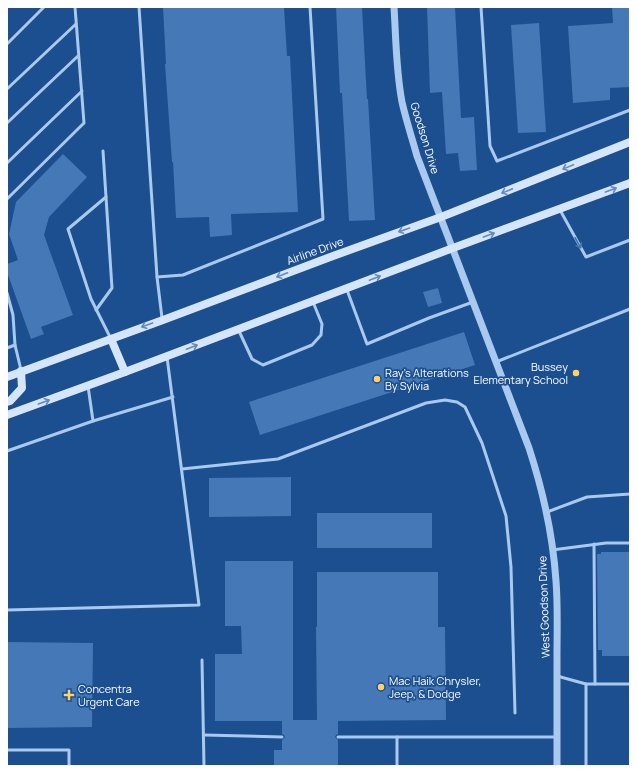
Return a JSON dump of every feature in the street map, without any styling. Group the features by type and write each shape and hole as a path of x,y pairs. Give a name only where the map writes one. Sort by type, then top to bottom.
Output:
{"main road":[{"name":"Airline Drive","path":"7,377 333,256 441,218 630,142"},
{"path":"7,415 630,183"},
{"path":"111,339 125,372"},
{"path":"7,402 10,401 22,388 21,372"}],"street":[{"name":"Goodson Drive","path":"394,7 398,72 402,102 417,156 453,248"},
{"name":"West Goodson Drive","path":"453,248 529,448 538,477 546,512 556,581 557,766"}],"lane":[{"path":"7,44 44,7"},
{"path":"7,199 84,123 74,7"},
{"path":"139,7 157,277 163,320"},
{"path":"157,277 183,275 323,219 310,7"},
{"path":"481,7 490,146 497,161 630,110"},
{"path":"7,89 76,24"},
{"path":"7,123 78,56"},
{"path":"7,163 82,91"},
{"path":"96,310 112,288 103,151"},
{"path":"106,197 68,229 91,299 111,339"},
{"path":"560,209 586,257 630,240"},
{"path":"346,288 367,344 429,318 473,302"},
{"path":"7,293 13,315 21,372"},
{"path":"238,329 252,359 263,365 312,345 321,335 322,324 313,301"},
{"path":"496,362 630,309"},
{"path":"7,348 16,345"},
{"path":"7,610 199,605 167,356"},
{"path":"88,386 93,421"},
{"path":"7,451 93,421 173,397"},
{"path":"182,469 278,459 426,403 445,400 457,402 465,407 482,443 506,516 511,567 514,713"},
{"path":"546,512 587,497 630,494"},
{"path":"552,550 594,544 630,543"},
{"path":"594,544 595,684"},
{"path":"202,660 204,766"},
{"path":"557,676 586,684 630,684"},
{"path":"586,684 586,766"},
{"path":"204,735 282,737"},
{"path":"338,737 557,737"},
{"path":"397,737 397,766"},
{"path":"7,750 69,750 68,766"}],"building":[{"path":"163,7 284,7 287,56 290,56 298,212 231,214 232,235 210,237 209,217 176,218 165,64"},
{"path":"336,7 362,7 375,220 349,221 342,93 340,93"},
{"path":"427,7 455,7 461,118 474,117 477,170 460,171 458,153 446,154 442,92 430,93"},
{"path":"612,7 630,7 630,87 610,88 610,100 573,103 568,26 613,23"},
{"path":"539,23 546,132 518,133 511,25"},
{"path":"63,154 87,177 49,217 44,235 73,315 41,327 44,334 31,339 7,272 7,264 18,260 9,234 16,202"},
{"path":"438,288 442,303 428,307 423,292"},
{"path":"464,332 475,365 260,435 249,402"},
{"path":"291,477 291,516 209,517 209,478"},
{"path":"317,513 432,513 432,548 317,548"},
{"path":"601,552 630,552 630,656 602,656 602,650 598,650 597,554 601,554"},
{"name":"Mac Haik Chrysler, Jeep, & Dodge","path":"225,561 293,561 293,720 317,720 317,572 438,572 438,627 445,627 446,720 338,721 338,734 335,737 338,740 338,766 274,766 274,750 282,750 282,740 285,737 282,734 282,721 215,721 215,654 242,654 241,626 225,626"},
{"path":"7,642 93,643 92,727 7,728"}],"place":[{"name":"Bussey Elementary School","path":"576,373"},
{"name":"Ray's Alterations By Sylvia","path":"377,379"},
{"name":"Mac Haik Chrysler, Jeep, & Dodge","path":"381,687"},
{"name":"Concentra Urgent Care","path":"69,695"}]}
